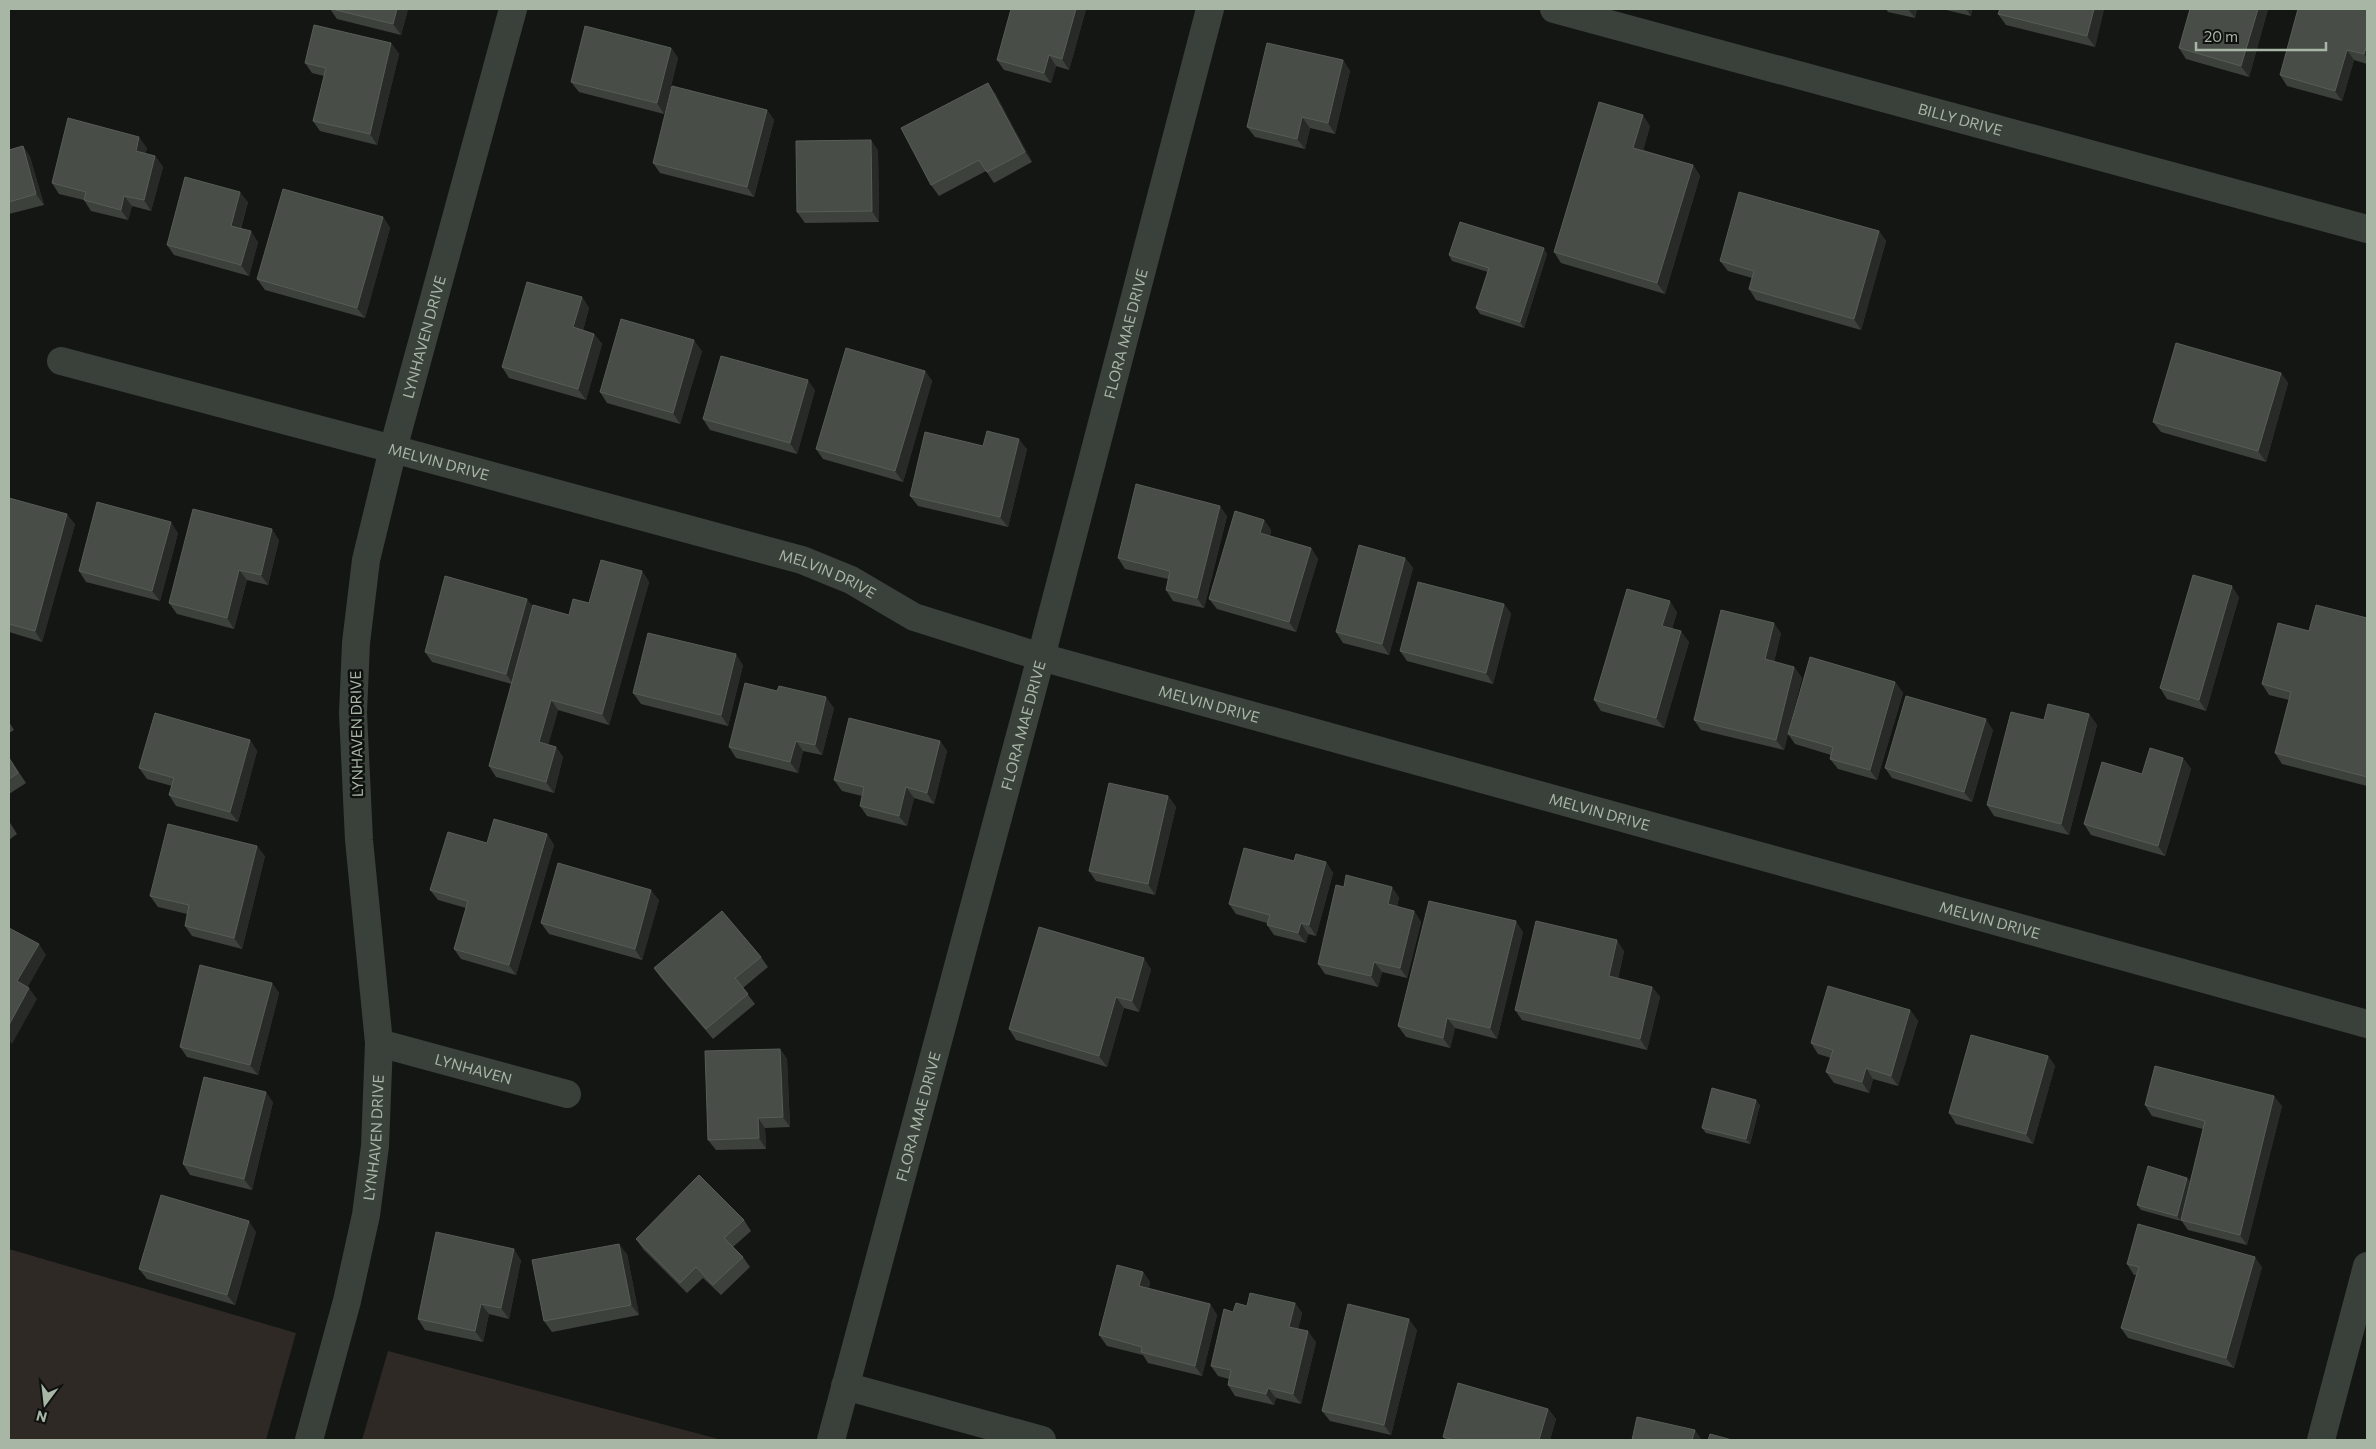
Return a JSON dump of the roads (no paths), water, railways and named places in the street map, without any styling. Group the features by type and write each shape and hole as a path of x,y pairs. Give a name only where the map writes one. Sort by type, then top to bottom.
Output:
{"street":[{"name":"LYNHAVEN DRIVE","path":"309,1440 347,1302 366,1215 375,1146 379,1043 360,840 353,713 356,643 366,560 393,449 513,9"},
{"name":"FLORA MAE DRIVE","path":"831,1440 1041,657 1210,9"},
{"name":"BILLY DRIVE","path":"1554,9 2367,229"},
{"name":"MELVIN DRIVE","path":"61,361 802,560 851,580 914,617 1041,657 2367,1024"},
{"name":"LYNHAVEN","path":"379,1043 567,1094"},
{"path":"2321,1440 2367,1266"},
{"path":"845,1386 1042,1440"}]}
